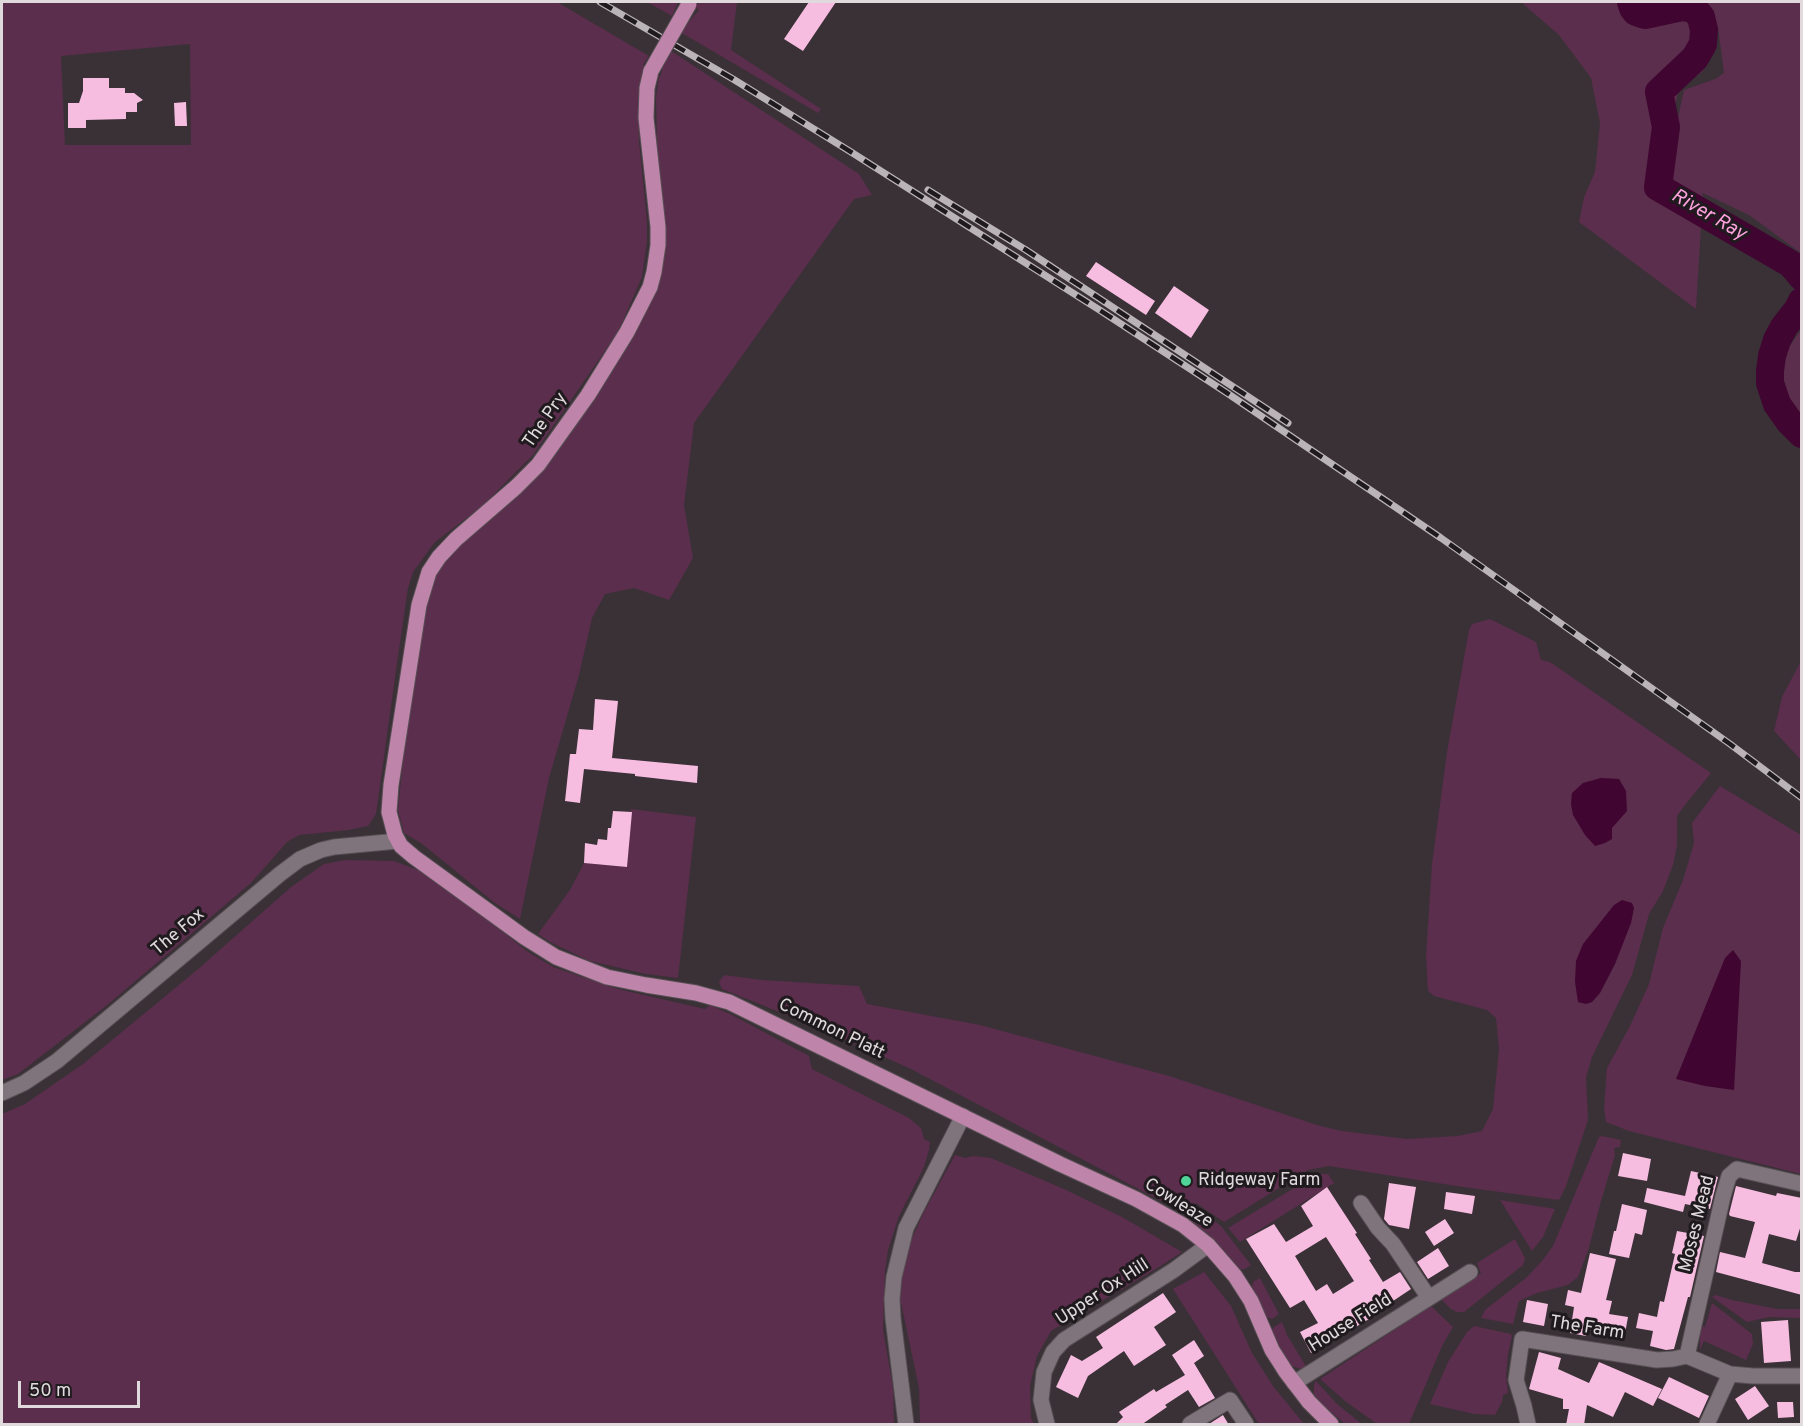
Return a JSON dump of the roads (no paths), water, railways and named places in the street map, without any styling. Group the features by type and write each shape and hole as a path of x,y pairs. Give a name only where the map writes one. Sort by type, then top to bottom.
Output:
{"main road":[{"name":"The Pry","path":"398,841 390,821 391,785 419,605 429,572 456,539 538,465 588,396 627,332 650,287 658,244 658,227 646,111 647,88 651,71 690,2"},
{"name":"Common Platt","path":"398,841 414,857 524,937 556,957 607,977 696,993 729,1002 963,1116"},
{"name":"Cowleaze","path":"963,1116 1157,1209 1183,1225 1208,1245 1225,1263 1251,1300 1272,1350 1294,1383 1331,1425"}],"street":[{"name":"The Fox","path":"2,1093 24,1083 57,1061 300,859 321,850 398,841"},
{"path":"906,1425 893,1318 894,1277 906,1228 963,1116"},
{"name":"Moses Mead","path":"1688,1356 1725,1187 1731,1172 1737,1169 1802,1184"},
{"path":"1361,1203 1378,1228 1393,1244 1429,1299"},
{"name":"Upper Ox Hill","path":"1047,1425 1041,1400 1044,1372 1053,1352 1064,1340 1174,1270 1208,1245"},
{"name":"House Field","path":"1294,1383 1470,1272"},
{"name":"The Farm","path":"1528,1425 1516,1380 1522,1339 1664,1360 1688,1356 1730,1374 1802,1376"},
{"path":"1707,1425 1730,1374"},
{"path":"1190,1425 1230,1400 1246,1425"}],"waterway":[{"name":"River Ray","path":"1631,2 1636,12 1645,15 1682,7 1694,9 1701,17 1704,30 1703,44 1695,58 1659,92 1666,127 1658,187 1791,264 1802,277"},
{"name":"River Ray","path":"1802,301 1777,340 1770,371 1770,383 1777,404 1802,434"}],"railway":[{"path":"600,2 733,79 851,152 1227,393 1441,538 1802,798"},
{"path":"928,190 1026,250 1288,423"}],"place":[{"name":"Ridgeway Farm","path":"1186,1181"}]}
